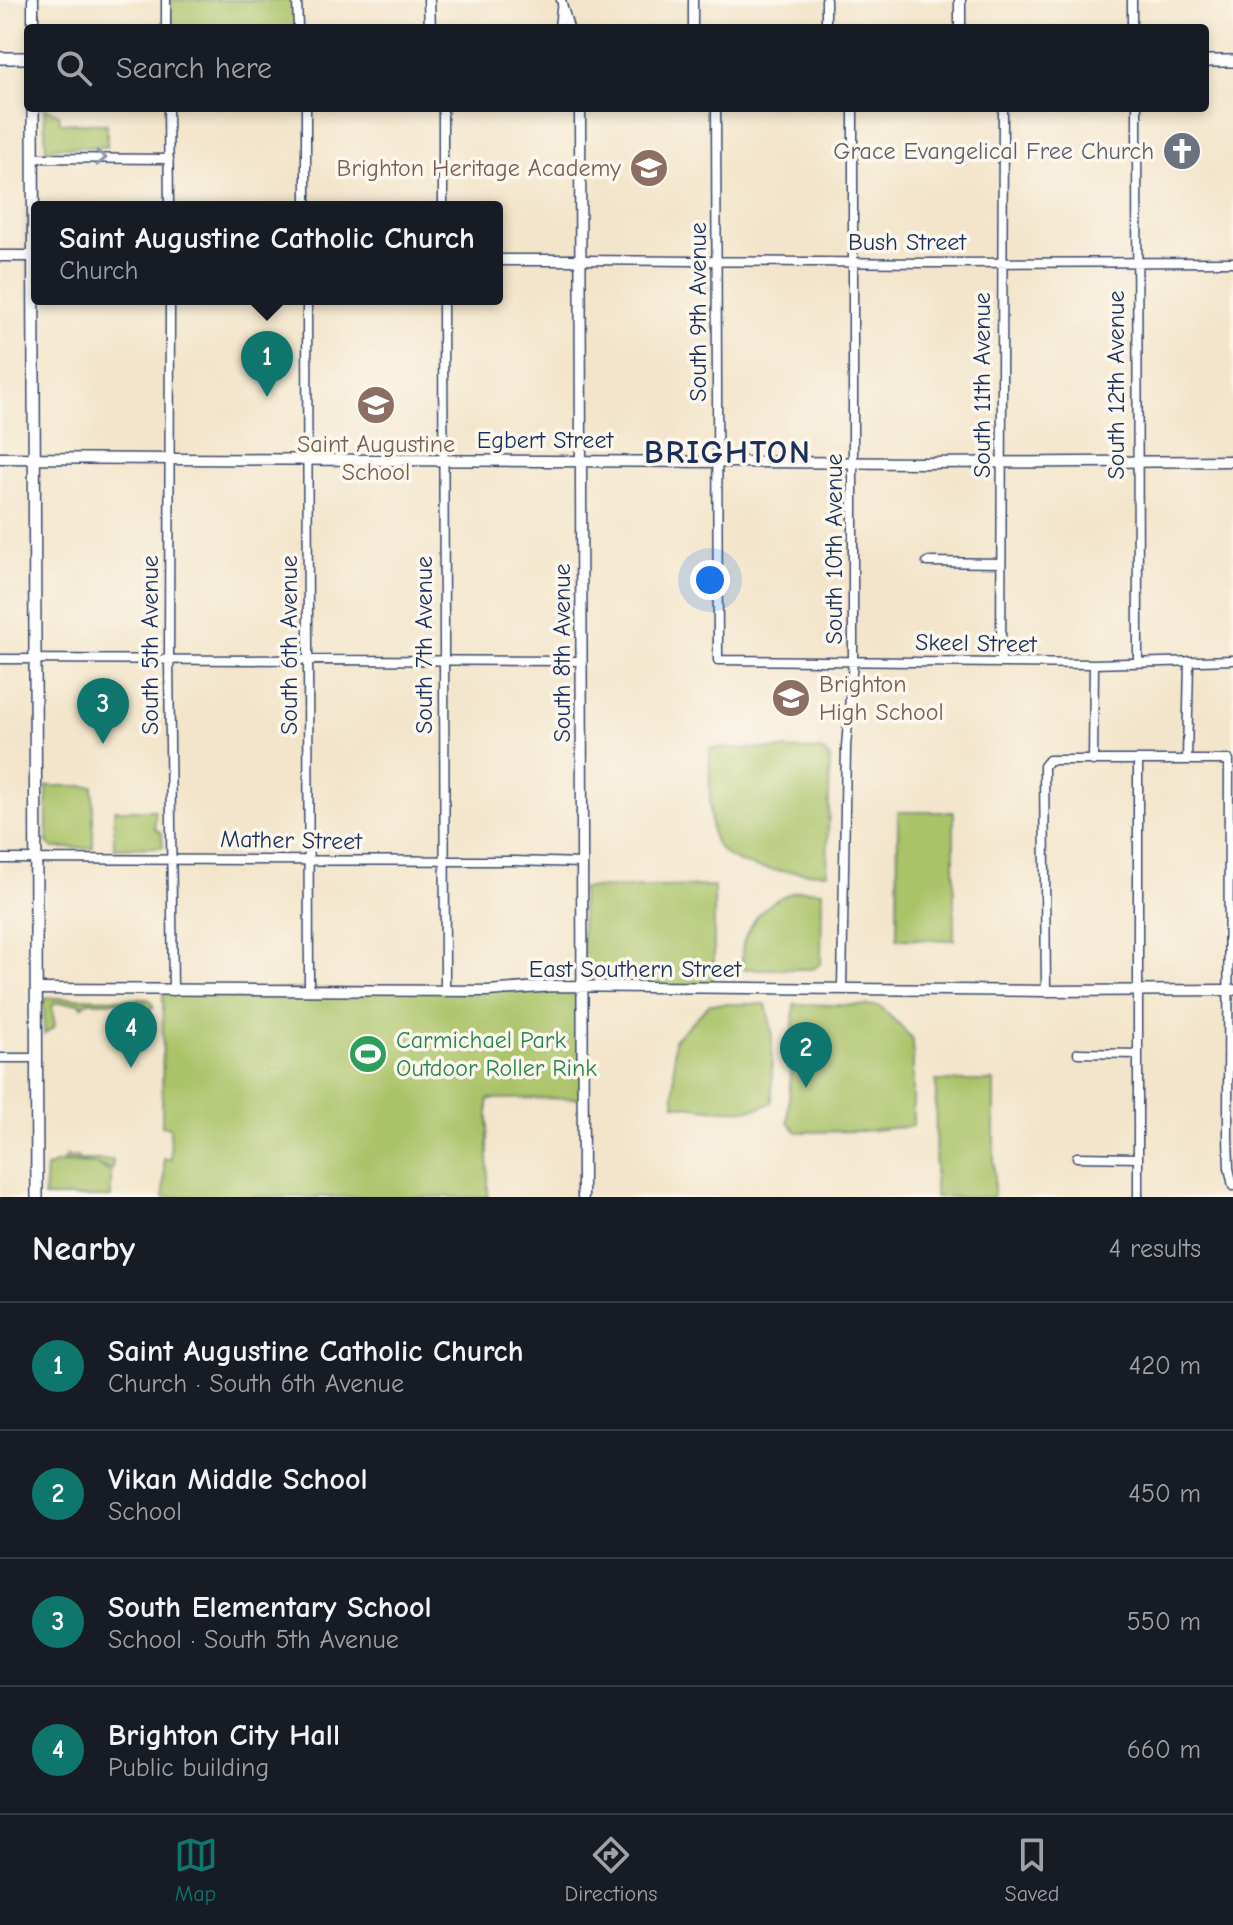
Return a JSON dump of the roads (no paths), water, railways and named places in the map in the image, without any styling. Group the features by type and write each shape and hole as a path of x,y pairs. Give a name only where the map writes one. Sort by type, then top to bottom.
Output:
{"main road":[{"path":"0,58 24,58"},
{"path":"1209,61 1233,61"},
{"path":"33,112 34,201"},
{"path":"36,305 34,859 37,1197"}],"street":[{"path":"33,0 33,24"},
{"path":"166,0 166,24"},
{"path":"297,0 298,24"},
{"path":"429,0 430,24"},
{"path":"559,24 561,0"},
{"path":"561,0 568,24"},
{"path":"693,0 693,24"},
{"path":"826,0 826,24"},
{"path":"960,0 960,24"},
{"path":"1132,0 1132,24"},
{"path":"168,112 169,201"},
{"path":"306,112 306,201"},
{"path":"443,112 443,201"},
{"name":"South 8th Avenue","path":"580,112 583,1197"},
{"name":"South 9th Avenue","path":"716,112 718,660"},
{"name":"South 10th Avenue","path":"842,989 846,747 853,661 853,112"},
{"name":"South 11th Avenue","path":"1001,663 1003,112"},
{"name":"South 12th Avenue","path":"1137,112 1138,662"},
{"path":"33,158 169,159"},
{"path":"0,256 31,256"},
{"path":"503,260 581,260"},
{"name":"Bush Street","path":"581,260 1233,262"},
{"name":"South 5th Avenue","path":"170,305 169,659 173,991"},
{"name":"South 6th Avenue","path":"307,305 309,991"},
{"name":"South 7th Avenue","path":"443,305 445,991"},
{"name":"Egbert Street","path":"0,458 1233,461"},
{"path":"927,562 1001,563"},
{"path":"0,659 582,661"},
{"name":"Skeel Street","path":"718,660 1094,664 1233,660"},
{"path":"1187,760 1189,661"},
{"path":"1093,761 1094,664"},
{"path":"1046,991 1044,766 1049,760 1229,760 1229,1168 1233,1186"},
{"path":"1138,761 1138,1197"},
{"name":"Mather Street","path":"0,859 582,863"},
{"name":"East Southern Street","path":"36,989 445,991 582,987 1136,992 1230,990"},
{"path":"1078,1053 1137,1054"},
{"path":"0,1058 35,1058"},
{"path":"1077,1157 1138,1158"}],"place":[{"name":"Grace Evangelical Free Church","path":"1182,151"},
{"name":"Brighton Heritage Academy","path":"649,168"},
{"name":"Saint Augustine Catholic Church","path":"267,397"},
{"name":"Saint Augustine School","path":"376,405"},
{"name":"Brighton High School","path":"791,698"},
{"name":"South Elementary School","path":"103,744"},
{"name":"Carmichael Park Outdoor Roller Rink","path":"368,1054"},
{"name":"Brighton City Hall","path":"131,1068"},
{"name":"Vikan Middle School","path":"806,1088"}],"district":[{"name":"BRIGHTON","path":"728,452"}]}
